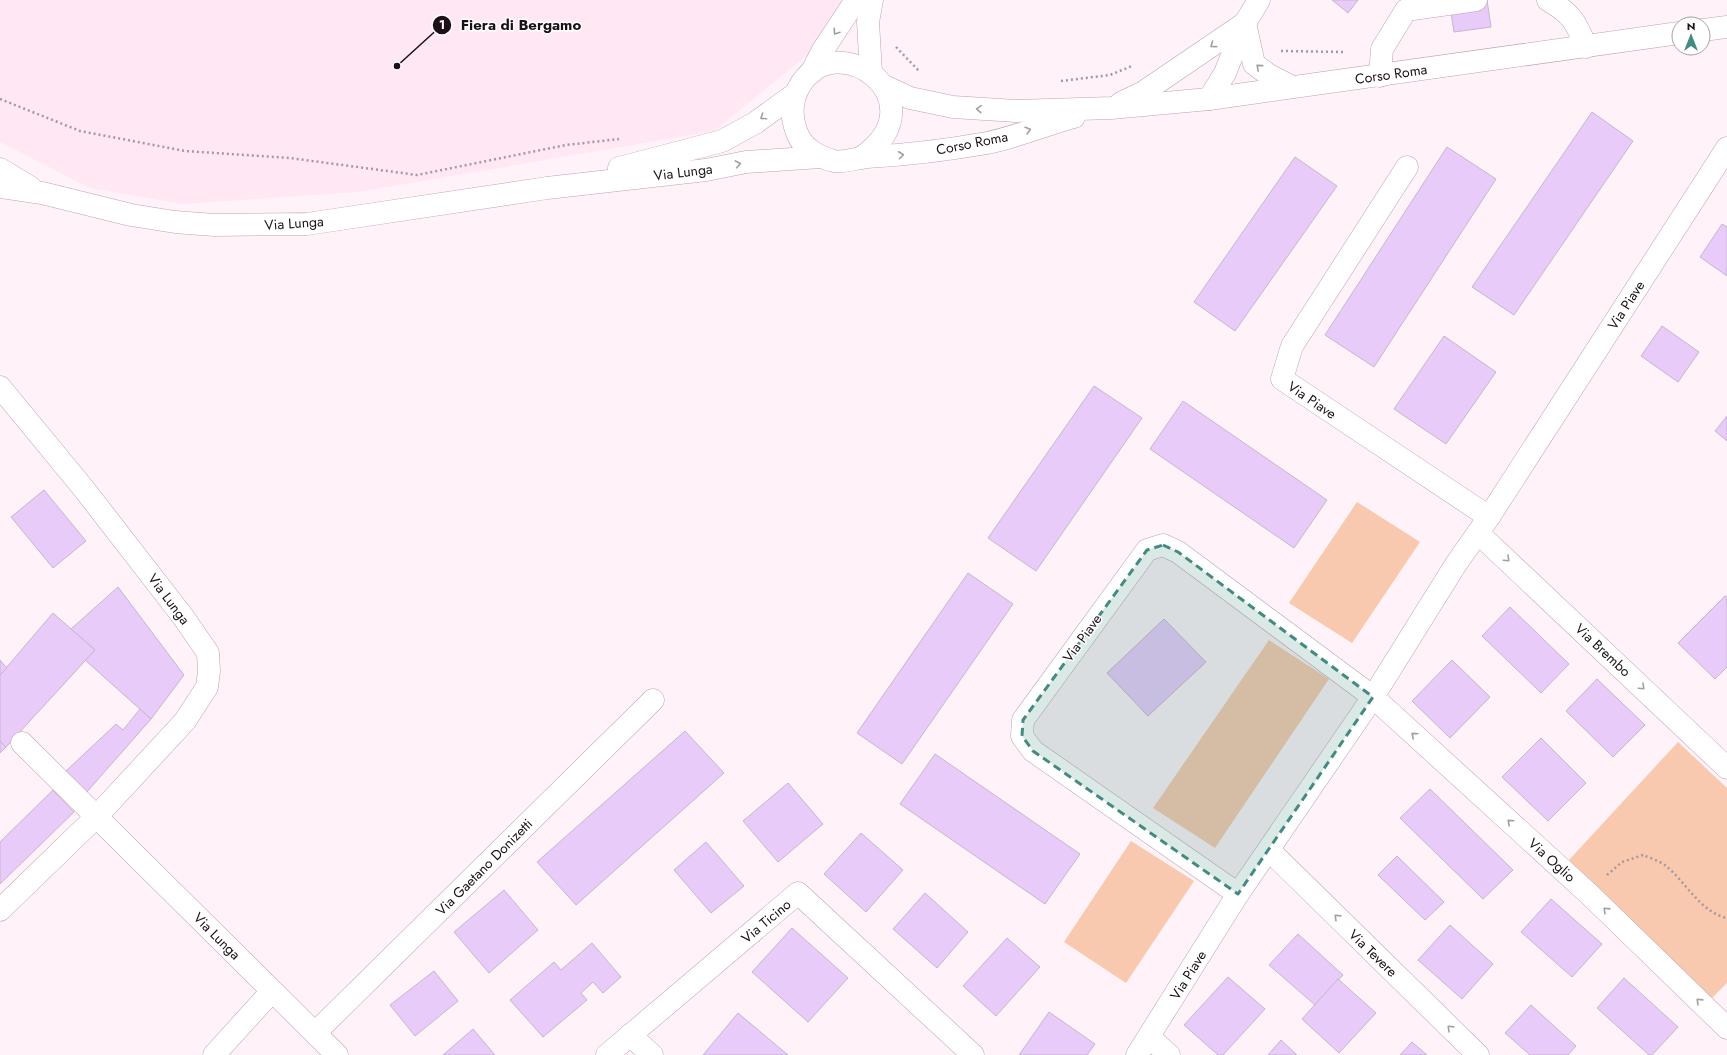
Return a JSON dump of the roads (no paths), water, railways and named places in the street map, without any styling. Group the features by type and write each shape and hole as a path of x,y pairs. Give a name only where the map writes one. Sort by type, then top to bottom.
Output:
{"street":[{"path":"811,73 823,50 854,3 858,0"},
{"path":"862,158 875,148 885,136 890,120 890,103 877,79 868,22 872,0"},
{"path":"1209,99 1225,73 1246,31 1258,0"},
{"path":"1380,76 1382,49 1406,10 1476,0"},
{"path":"1548,0 1559,6 1576,22 1586,46"},
{"path":"1711,29 1727,27"},
{"path":"1246,31 1254,64 1269,75 1292,87"},
{"path":"1106,108 1142,93 1246,31"},
{"name":"Corso Roma","path":"1106,108 988,142 898,155 862,158 849,161 835,161 820,157 807,148 797,135 792,119 792,107 795,94 805,79 811,73 830,64 851,64 910,98 954,107 1016,111 1106,108 1209,99 1671,34"},
{"name":"Via Lunga","path":"547,188 722,140 755,123 795,94"},
{"name":"Via Piave","path":"1137,1055 1238,894 1373,697 1456,564 1484,525 1726,153"},
{"name":"Via Lunga","path":"0,186 42,193 131,215 160,220 214,225 257,226 307,224 547,188 706,170 746,162 820,157"},
{"name":"Via Piave","path":"1407,167 1292,346 1282,379 1376,443 1484,525"},
{"name":"Via Lunga","path":"0,169 42,193"},
{"name":"Via Lunga","path":"0,387 84,489 208,653 209,671 207,687 185,720 97,816 0,910"},
{"name":"Via Brembo","path":"1484,525 1727,768"},
{"name":"Via Piave","path":"1238,894 1033,751 1022,736 1024,720 1147,550 1163,545 1178,552 1373,697"},
{"name":"Via Oglio","path":"1373,697 1589,894 1727,1028"},
{"name":"Via Gaetano Donizetti","path":"315,1033 653,700"},
{"name":"Via Lunga","path":"22,743 337,1055"},
{"name":"Via Tevere","path":"1269,850 1478,1055"},
{"name":"Via Ticino","path":"607,1055 798,894 973,1055"},
{"path":"214,1055 272,991"},
{"path":"630,1036 652,1055"},
{"path":"1149,1037 1169,1055"}],"place":[{"name":"Fiera di Bergamo","path":"397,66"}]}
